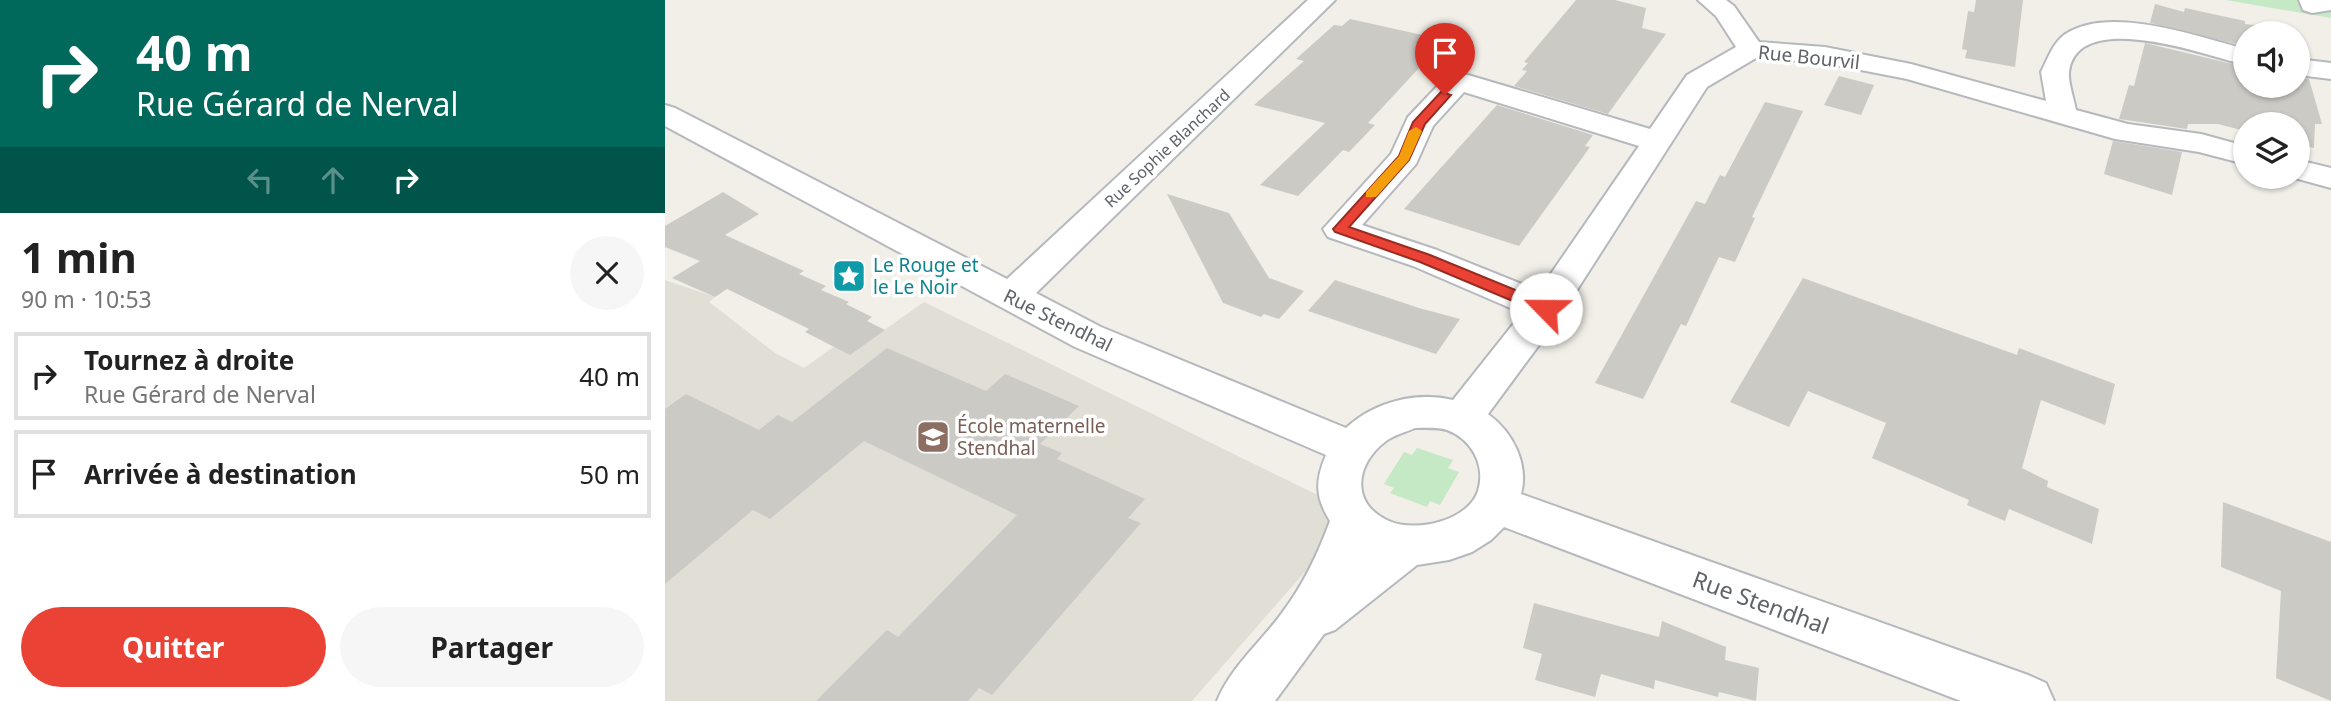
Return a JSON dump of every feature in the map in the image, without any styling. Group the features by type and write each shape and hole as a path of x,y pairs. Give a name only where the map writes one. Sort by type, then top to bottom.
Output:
{"street":[{"name":"Rue Sophie Blanchard","path":"1010,297 1323,0"},
{"path":"1710,0 1725,11 1751,50"},
{"path":"2311,0 2312,5 2331,2"},
{"path":"2062,113 2055,72 2073,41 2103,29 2146,34 2233,54"},
{"name":"Rue Bourvil","path":"1461,418 1546,309 1697,81 1751,50 1825,55 1911,72 2126,133 2201,143 2233,152"},
{"path":"2310,68 2331,71"},
{"path":"1546,309 1425,258 1340,229 1405,157 1419,122 1458,81 1655,141"},
{"name":"Rue Stendhal","path":"667,117 1088,337 1349,447"},
{"path":"2310,172 2331,178"},
{"path":"1425,412 1461,418 1480,429 1494,445 1501,463 1502,483 1495,504 1481,522 1459,536 1433,545 1407,546 1386,542 1353,521 1342,504 1338,484 1340,465 1349,447 1366,430 1388,418 1425,412"},
{"name":"Rue Stendhal","path":"1495,504 2028,701"},
{"path":"1243,701 1300,629 1335,570 1353,521"},
{"path":"1300,629 1407,546"}],"shaded area":[{"name":"École maternelle Stendhal","path":"665,280 715,297 709,302 775,353 804,368 843,340 860,347 924,302 1340,506 1345,526 1192,701 665,701"}],"green space":[{"path":"2226,0 2331,0 2331,18"},
{"path":"1417,448 1453,460 1448,468 1459,472 1440,505 1430,501 1427,507 1390,493 1394,488 1384,484 1404,452 1412,455"}],"building":[{"path":"1576,0 1615,0 1646,8 1642,28 1666,34 1608,114 1514,86 1527,71 1522,70 1528,63 1524,62"},
{"path":"1976,0 2023,0 2015,67 1965,58 1967,50 1962,49 1968,11 1974,12"},
{"path":"2155,4 2184,12 2185,8 2245,21 2233,21 2233,43 2150,23"},
{"path":"1350,19 1445,40 1368,123 1375,125 1349,152 1343,150 1298,196 1260,185 1325,123 1254,105 1304,61 1296,59 1334,25 1342,26"},
{"path":"2145,43 2233,64 2233,98 2310,98 2310,82 2322,124 2315,124 2314,148 2310,147 2310,112 2233,112 2233,128 2218,124 2188,124 2187,129 2119,119 2129,85 2134,86"},
{"path":"1839,76 1874,85 1861,115 1824,105"},
{"path":"1765,102 1803,111 1752,217 1755,218 1735,262 1719,257 1686,326 1681,324 1643,399 1595,383 1696,201 1705,204 1720,175 1725,177"},
{"path":"1497,105 1593,135 1585,146 1590,147 1519,246 1404,209"},
{"path":"2113,141 2182,152 2172,195 2104,174"},
{"path":"723,192 759,214 725,235 804,271 799,274 826,286 821,290 849,302 846,304 872,317 867,321 885,330 850,355 805,332 809,329 727,289 715,297 672,278 700,261 665,247 665,226"},
{"path":"1167,194 1229,213 1269,278 1304,291 1279,319 1264,314 1261,317 1223,303"},
{"path":"1803,278 2017,355 2019,348 2115,384 2105,425 2041,400 2022,468 2048,481 2047,487 2099,509 2092,544 2009,509 2005,521 1967,505 1969,500 1872,458 1886,423 1808,391 1789,427 1730,402"},
{"path":"1335,280 1460,319 1436,354 1308,311"},
{"path":"887,348 986,391 1005,374 1079,406 1040,444 1062,453 1057,459 1145,499 1128,518 1141,523 992,695 979,688 968,701 816,701 887,630 898,637 1017,515 864,441 770,519 753,510 665,584 665,409 686,394 759,430 778,415 792,422"},
{"path":"2223,502 2331,542 2331,701 2276,678 2281,591 2221,567"},
{"path":"1534,603 1659,637 1662,621 1726,647 1725,660 1759,668 1756,701 1719,692 1718,697 1655,680 1654,689 1601,674 1595,697 1535,680 1542,654 1523,648"}],"slow traffic":[{"path":"1371,195 1405,157 1416,131"}],"place":[{"name":"Le Rouge et le Le Noir","path":"849,276"},
{"name":"École maternelle Stendhal","path":"933,437"}],"route":[{"path":"1445,95 1419,122 1405,157 1340,229 1425,258 1546,309"}]}
